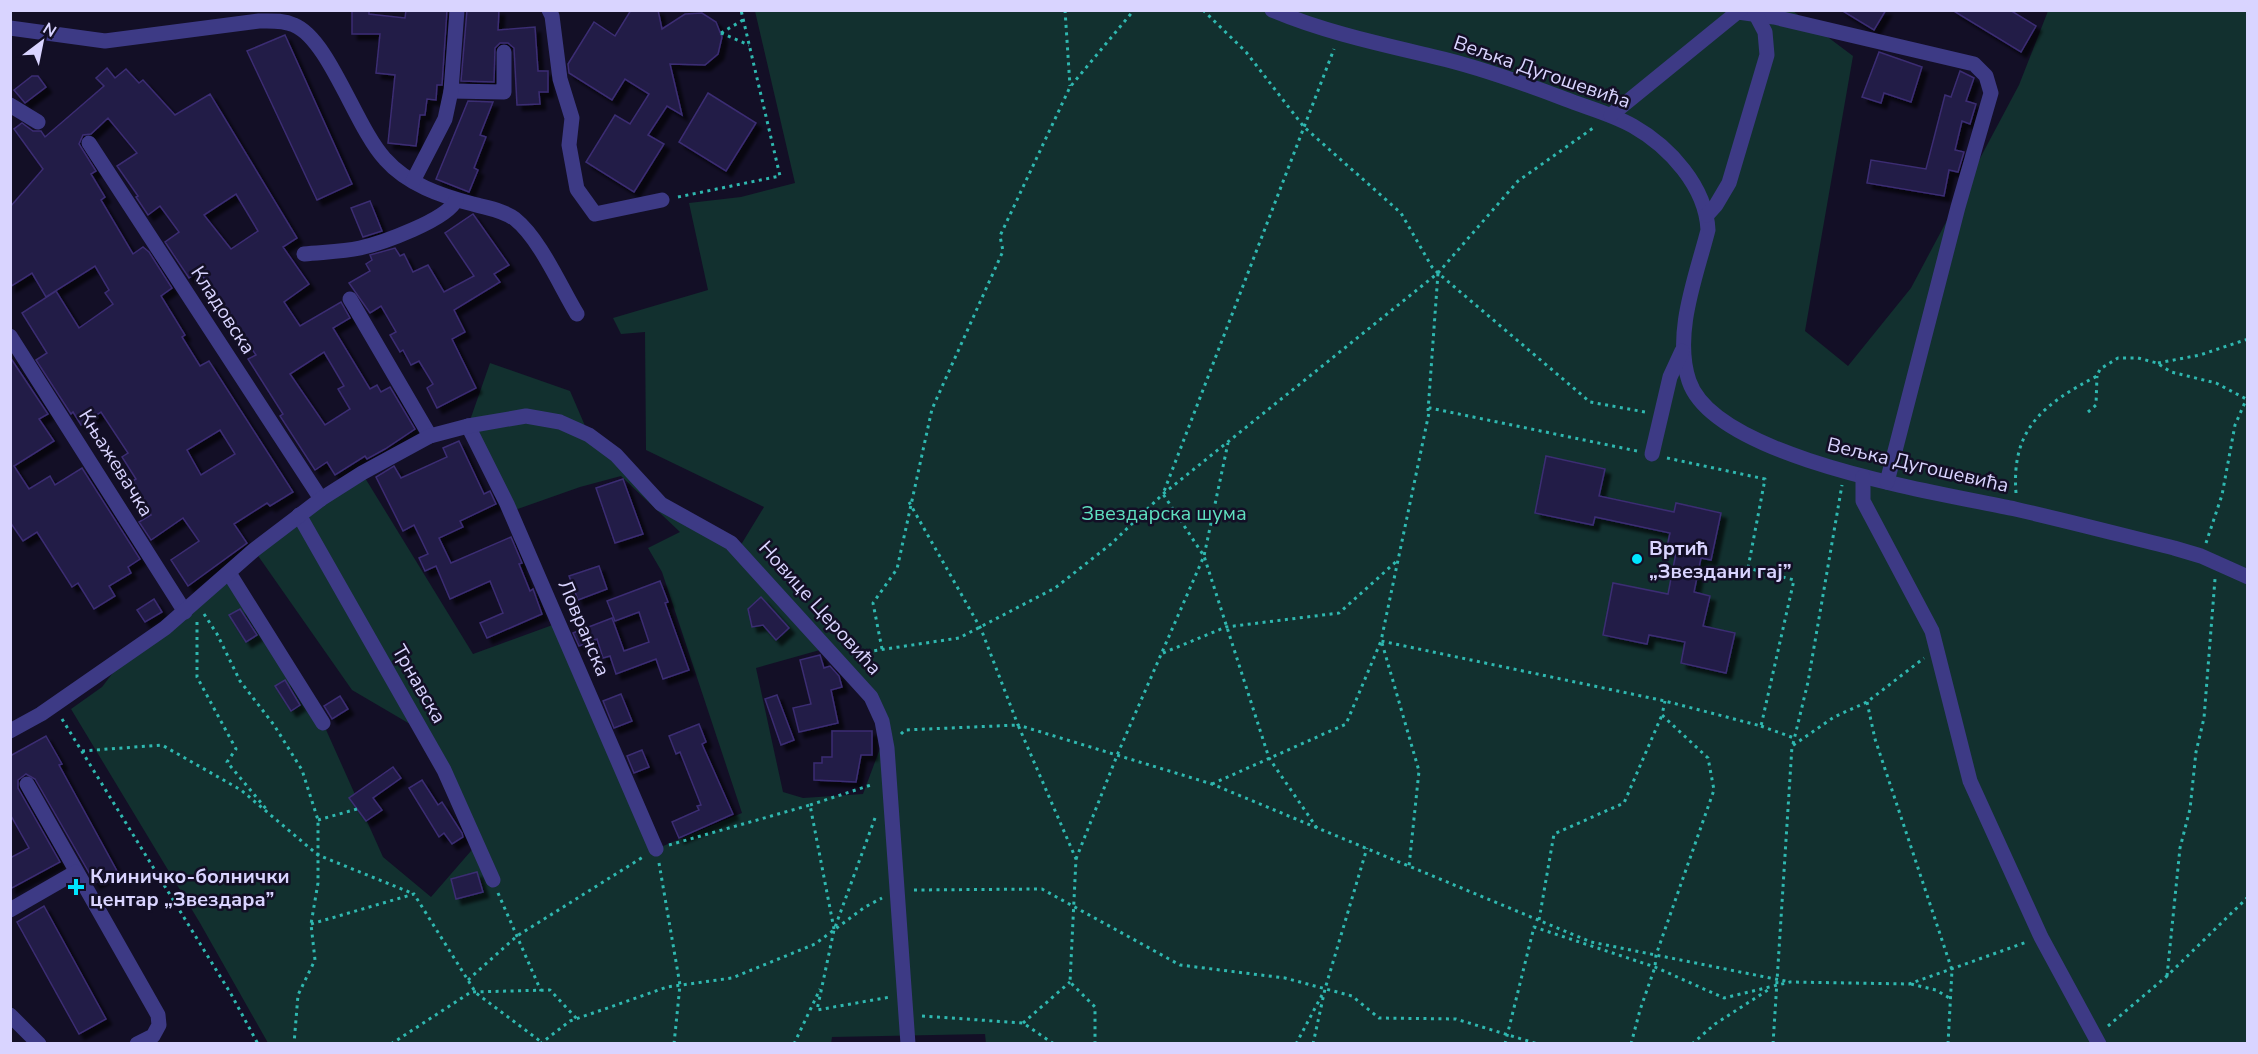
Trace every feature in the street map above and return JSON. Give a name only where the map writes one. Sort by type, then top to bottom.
[{"type":"street","points":[[413,182],[445,119],[451,90],[457,10]]},
{"type":"street","points":[[549,10],[552,16],[560,79],[572,118],[569,146],[577,189],[595,214],[662,200]]},
{"type":"street","name":"Вељка Дугошевића","points":[[1272,10],[1340,33],[1479,69],[1611,116],[1651,138],[1672,157],[1701,197],[1707,214],[1708,230],[1682,351],[1689,384],[1708,408],[1725,423],[1763,442],[1844,472],[2018,510],[2201,556],[2247,577]]},
{"type":"street","points":[[1611,116],[1741,14]]},
{"type":"street","points":[[1707,214],[1729,183],[1767,55],[1766,32],[1741,14]]},
{"type":"street","points":[[1741,14],[1974,64],[1986,76],[1991,93],[1887,482]]},
{"type":"street","points":[[10,28],[105,41],[259,21],[282,21],[297,26],[307,33],[322,52],[371,142],[386,160],[413,182],[456,200],[501,212],[515,219],[530,234],[577,314]]},
{"type":"street","points":[[451,90],[504,92],[504,52]]},
{"type":"street","points":[[10,105],[38,122]]},
{"type":"street","name":"Кладовска","points":[[89,143],[321,499]]},
{"type":"street","points":[[304,254],[362,248],[444,214],[456,200]]},
{"type":"street","points":[[350,299],[430,436]]},
{"type":"street","name":"Књажевачка","points":[[10,336],[191,608]]},
{"type":"street","points":[[1652,454],[1670,377],[1682,351]]},
{"type":"street","name":"Новице Церовића","points":[[468,426],[535,417],[560,422],[589,435],[616,455],[661,504],[710,529],[739,549],[871,697],[882,721],[888,748],[897,890],[907,994],[908,1044]]},
{"type":"street","points":[[10,731],[53,705],[191,608],[298,515],[321,499],[362,473],[430,436],[468,426]]},
{"type":"street","name":"Ловранска","points":[[468,426],[507,504],[656,849]]},
{"type":"street","points":[[1863,477],[1863,501],[1932,631],[1970,781],[2041,937],[2097,1040]]},
{"type":"street","name":"Трнавска","points":[[298,515],[444,770],[493,880]]},
{"type":"street","points":[[229,573],[323,723]]},
{"type":"street","points":[[27,784],[158,1015],[159,1025],[153,1036],[137,1044]]},
{"type":"street","points":[[10,910],[76,872]]},
{"type":"street","points":[[10,1015],[39,1044]]},
{"type":"path","points":[[662,200],[780,176],[741,10]]},
{"type":"path","points":[[1065,10],[1070,87]]},
{"type":"path","points":[[882,650],[873,603],[897,569],[932,410],[1003,251],[1000,236],[1070,87],[1134,10]]},
{"type":"path","points":[[1203,10],[1246,52],[1304,127],[1401,213],[1432,267],[1438,273],[1590,402],[1661,415]]},
{"type":"path","points":[[743,20],[721,33],[749,45]]},
{"type":"path","points":[[1163,494],[1340,33]]},
{"type":"path","points":[[836,656],[959,638],[981,629],[1055,588],[1111,544],[1163,494],[1438,273],[1518,181],[1611,116]]},
{"type":"path","points":[[1427,424],[1438,273]]},
{"type":"path","points":[[2157,363],[2200,355],[2247,339]]},
{"type":"path","points":[[2088,412],[2096,405],[2097,376],[2100,369],[2118,358],[2138,358],[2157,363],[2171,372],[2216,383],[2247,400],[2235,425],[2222,495],[2201,556]]},
{"type":"path","points":[[2018,510],[2015,473],[2023,438],[2045,407],[2097,376]]},
{"type":"path","points":[[1212,784],[1347,724],[1382,641],[1430,408],[1765,479],[1748,567],[1743,576],[1708,571]]},
{"type":"path","points":[[1023,1023],[1070,982],[1076,859],[1204,556],[1228,442]]},
{"type":"path","points":[[1773,1044],[1775,986],[1783,920],[1792,746],[1808,682],[1844,472]]},
{"type":"path","points":[[1163,494],[1204,556],[1269,758],[1317,828]]},
{"type":"path","points":[[910,503],[981,629],[1018,725],[1076,859]]},
{"type":"path","points":[[1162,654],[1226,627],[1339,613],[1398,560]]},
{"type":"path","points":[[2168,976],[2180,848],[2190,809],[2196,752],[2204,718],[2216,562]]},
{"type":"path","points":[[1748,567],[1794,580],[1761,726]]},
{"type":"path","points":[[191,608],[197,677],[236,749],[227,762],[274,818]]},
{"type":"path","points":[[191,608],[217,634],[240,681],[274,724],[302,770],[318,820],[318,883],[311,924],[315,960],[298,995],[294,1044]]},
{"type":"path","points":[[1382,641],[1665,701],[1761,726],[1794,738]]},
{"type":"path","points":[[1382,641],[1419,771],[1408,866]]},
{"type":"path","points":[[1792,746],[1834,717],[1867,702],[1937,647]]},
{"type":"path","points":[[1539,920],[1554,834],[1624,803],[1662,715],[1665,701]]},
{"type":"path","points":[[1867,702],[1875,739],[1952,970],[1948,1044]]},
{"type":"path","points":[[53,705],[231,994],[258,1044]]},
{"type":"path","points":[[1631,1044],[1655,967],[1656,956],[1713,790],[1708,759],[1662,715]]},
{"type":"path","points":[[888,748],[905,729],[1018,725],[1119,753],[1212,784],[1591,942],[1790,982],[1909,984],[1936,990],[1951,999]]},
{"type":"path","points":[[82,751],[162,745],[241,790],[318,855],[414,894],[476,993],[542,1043],[577,1019],[680,985],[732,978],[815,944],[865,908],[897,890],[1042,888],[1180,965],[1285,978],[1352,996],[1379,1018],[1456,1019],[1538,1044]]},
{"type":"path","points":[[468,980],[517,936],[656,849],[889,780]]},
{"type":"path","points":[[810,805],[834,930]]},
{"type":"path","points":[[318,820],[357,809]]},
{"type":"path","points":[[877,812],[834,930],[817,1010],[907,994]]},
{"type":"path","points":[[1313,1044],[1325,989],[1367,848]]},
{"type":"path","points":[[656,849],[680,985],[674,1044]]},
{"type":"path","points":[[493,880],[541,991]]},
{"type":"path","points":[[311,924],[414,894]]},
{"type":"path","points":[[2097,1040],[2168,976],[2247,897]]},
{"type":"path","points":[[1505,1044],[1534,927],[1655,967],[1724,998],[1790,982]]},
{"type":"path","points":[[1909,984],[2041,937]]},
{"type":"path","points":[[1070,982],[1095,1007],[1095,1044]]},
{"type":"path","points":[[794,1044],[822,985]]},
{"type":"path","points":[[1692,1044],[1715,1024],[1775,986]]},
{"type":"path","points":[[1296,1044],[1325,989]]},
{"type":"path","points":[[391,1044],[471,992],[550,990],[577,1019]]},
{"type":"path","points":[[908,1015],[1023,1023],[1054,1044]]},
{"type":"green space","name":"Звездарска шума","points":[[755,11],[1793,11],[1853,56],[1805,331],[1848,366],[1911,288],[2019,85],[2048,11],[2247,11],[2247,1043],[986,1044],[985,1034],[832,1037],[831,1044],[268,1043],[200,923],[71,709],[102,687],[122,661],[229,573],[323,723],[383,857],[431,897],[477,844],[427,734],[352,690],[254,550],[362,473],[473,654],[558,623],[468,426],[490,363],[570,391],[589,435],[658,501],[739,548],[764,507],[646,450],[645,332],[621,334],[613,318],[708,290],[689,203],[741,197],[795,183]],"holes":[[[621,476],[680,532],[648,548],[662,572],[742,813],[656,849],[512,511],[580,487]],[[827,648],[882,721],[885,735],[863,794],[803,798],[783,792],[756,668]]]},
{"type":"building","points":[[352,10],[369,10],[369,14],[405,18],[406,10],[447,10],[442,85],[437,85],[436,100],[427,99],[425,115],[420,115],[416,146],[388,143],[395,75],[376,73],[380,34],[352,34]]},
{"type":"building","points":[[467,10],[499,10],[498,30],[535,27],[538,71],[548,71],[548,92],[539,92],[540,104],[517,105],[514,48],[508,43],[500,43],[495,48],[494,82],[461,81]]},
{"type":"building","points":[[631,10],[658,10],[662,29],[685,14],[702,13],[716,22],[722,37],[718,54],[705,65],[670,64],[682,115],[667,106],[648,135],[664,144],[634,192],[586,162],[615,115],[630,124],[649,94],[625,79],[612,100],[569,73],[568,64],[594,22],[615,36]]},
{"type":"building","points":[[1841,10],[1886,10],[1874,30]]},
{"type":"building","points":[[1952,10],[2010,10],[2036,26],[2021,52]]},
{"type":"building","points":[[285,35],[352,184],[317,200],[247,51]]},
{"type":"building","points":[[1879,52],[1922,67],[1911,102],[1884,93],[1881,103],[1862,97]]},
{"type":"building","points":[[107,68],[115,78],[126,69],[139,83],[143,80],[175,115],[210,94],[297,238],[283,247],[309,284],[284,302],[300,326],[341,302],[350,318],[333,328],[370,389],[377,385],[381,392],[390,387],[415,429],[385,449],[367,459],[365,456],[335,475],[327,462],[315,470],[280,416],[283,414],[248,359],[256,355],[231,318],[226,321],[212,301],[218,298],[199,271],[189,278],[165,242],[179,232],[160,206],[148,215],[117,166],[137,153],[108,118],[91,134],[83,135],[79,144],[96,171],[91,174],[105,197],[101,200],[133,254],[143,247],[149,252],[172,288],[161,296],[185,335],[182,337],[200,366],[209,361],[293,492],[270,506],[267,503],[234,524],[247,543],[188,586],[171,560],[199,541],[183,518],[151,540],[139,522],[151,515],[131,482],[136,479],[122,457],[128,453],[101,412],[81,425],[73,412],[71,414],[36,360],[47,353],[22,313],[56,291],[79,328],[113,304],[105,293],[109,290],[95,266],[46,297],[32,273],[10,287],[10,207],[43,169],[14,129],[22,123],[33,131],[41,131],[45,137],[104,86],[96,78]],"holes":[[[236,194],[258,231],[231,249],[204,215]],[[324,352],[344,386],[338,389],[350,409],[325,425],[290,374]],[[220,430],[235,454],[201,475],[187,450]]]},
{"type":"building","points":[[1960,71],[1974,78],[1966,101],[1976,104],[1970,124],[1962,121],[1955,150],[1964,152],[1958,172],[1949,170],[1944,196],[1867,183],[1871,160],[1926,169],[1945,95],[1951,97]]},
{"type":"building","points":[[32,76],[38,76],[46,87],[25,103],[14,90]]},
{"type":"building","points":[[708,93],[756,123],[726,171],[679,142]]},
{"type":"building","points":[[468,101],[493,102],[480,135],[486,137],[474,168],[478,170],[469,192],[436,179]]},
{"type":"building","points":[[370,201],[382,231],[363,237],[351,208]]},
{"type":"building","points":[[473,214],[509,265],[494,274],[500,282],[454,310],[465,332],[452,339],[476,388],[437,408],[427,388],[433,384],[419,361],[411,365],[403,350],[400,352],[390,335],[396,332],[381,306],[370,313],[349,283],[370,271],[366,264],[372,260],[370,255],[395,248],[400,256],[404,254],[413,272],[428,265],[444,292],[474,276],[445,233]]},
{"type":"building","points":[[10,357],[48,414],[39,419],[54,441],[14,466],[29,489],[50,476],[55,485],[82,468],[140,559],[128,567],[131,573],[109,586],[115,596],[94,609],[78,583],[72,587],[37,532],[23,541],[10,522]]},
{"type":"building","points":[[459,441],[484,494],[490,491],[496,504],[460,521],[463,527],[439,538],[451,563],[511,537],[522,563],[519,564],[530,591],[533,589],[542,614],[487,638],[480,623],[503,613],[490,581],[450,599],[436,566],[425,571],[419,558],[428,554],[414,525],[403,531],[376,477],[394,466],[401,478],[447,457],[443,448]]},
{"type":"building","points":[[1546,456],[1605,469],[1599,496],[1674,512],[1676,503],[1721,513],[1711,560],[1701,558],[1694,592],[1710,596],[1703,626],[1735,633],[1726,673],[1681,663],[1685,642],[1649,635],[1647,644],[1603,635],[1613,583],[1668,594],[1676,553],[1666,551],[1670,533],[1595,517],[1593,525],[1535,513]]},
{"type":"building","points":[[623,479],[643,534],[615,543],[596,488]]},
{"type":"building","points":[[599,566],[607,589],[578,600],[569,576]]},
{"type":"building","points":[[660,581],[668,602],[665,603],[689,670],[663,679],[656,659],[616,674],[610,656],[603,658],[597,639],[579,646],[573,633],[612,618],[624,651],[649,642],[639,612],[615,621],[607,601]]},
{"type":"building","points":[[761,597],[789,628],[776,640],[763,625],[752,627],[748,609]]},
{"type":"building","points":[[154,599],[162,612],[145,622],[137,610]]},
{"type":"building","points":[[240,609],[257,635],[246,642],[229,615]]},
{"type":"building","points":[[820,655],[824,668],[830,666],[839,676],[842,687],[831,690],[838,723],[799,732],[793,708],[811,704],[800,660]]},
{"type":"building","points":[[285,680],[300,705],[291,711],[275,686]]},
{"type":"building","points":[[621,694],[632,721],[614,728],[603,701]]},
{"type":"building","points":[[777,695],[794,740],[781,745],[765,699]]},
{"type":"building","points":[[340,696],[348,709],[332,719],[324,706]]},
{"type":"building","points":[[699,724],[706,742],[702,744],[733,814],[679,838],[672,822],[699,810],[697,806],[701,805],[680,752],[676,754],[669,736]]},
{"type":"building","points":[[832,731],[872,731],[872,755],[861,755],[856,782],[814,780],[814,763],[822,763],[822,757],[832,757]]},
{"type":"building","points":[[46,736],[62,764],[59,765],[117,871],[95,883],[35,779],[26,774],[18,780],[18,788],[60,862],[10,889],[10,858],[29,848],[10,814],[10,756]]},
{"type":"building","points":[[642,750],[649,767],[634,773],[627,756]]},
{"type":"building","points":[[393,767],[401,778],[373,798],[382,810],[366,821],[349,798]]},
{"type":"building","points":[[422,780],[438,805],[442,802],[462,833],[463,837],[452,844],[444,833],[439,837],[409,788]]},
{"type":"building","points":[[477,872],[483,892],[456,899],[451,879]]},
{"type":"building","points":[[44,906],[106,1019],[79,1034],[17,922]]},
{"type":"place","name":"Вртић „Звездани гај”","points":[[1637,559]]},
{"type":"place","name":"Клиничко-болнички центар „Звездара”","points":[[76,887]]}]
